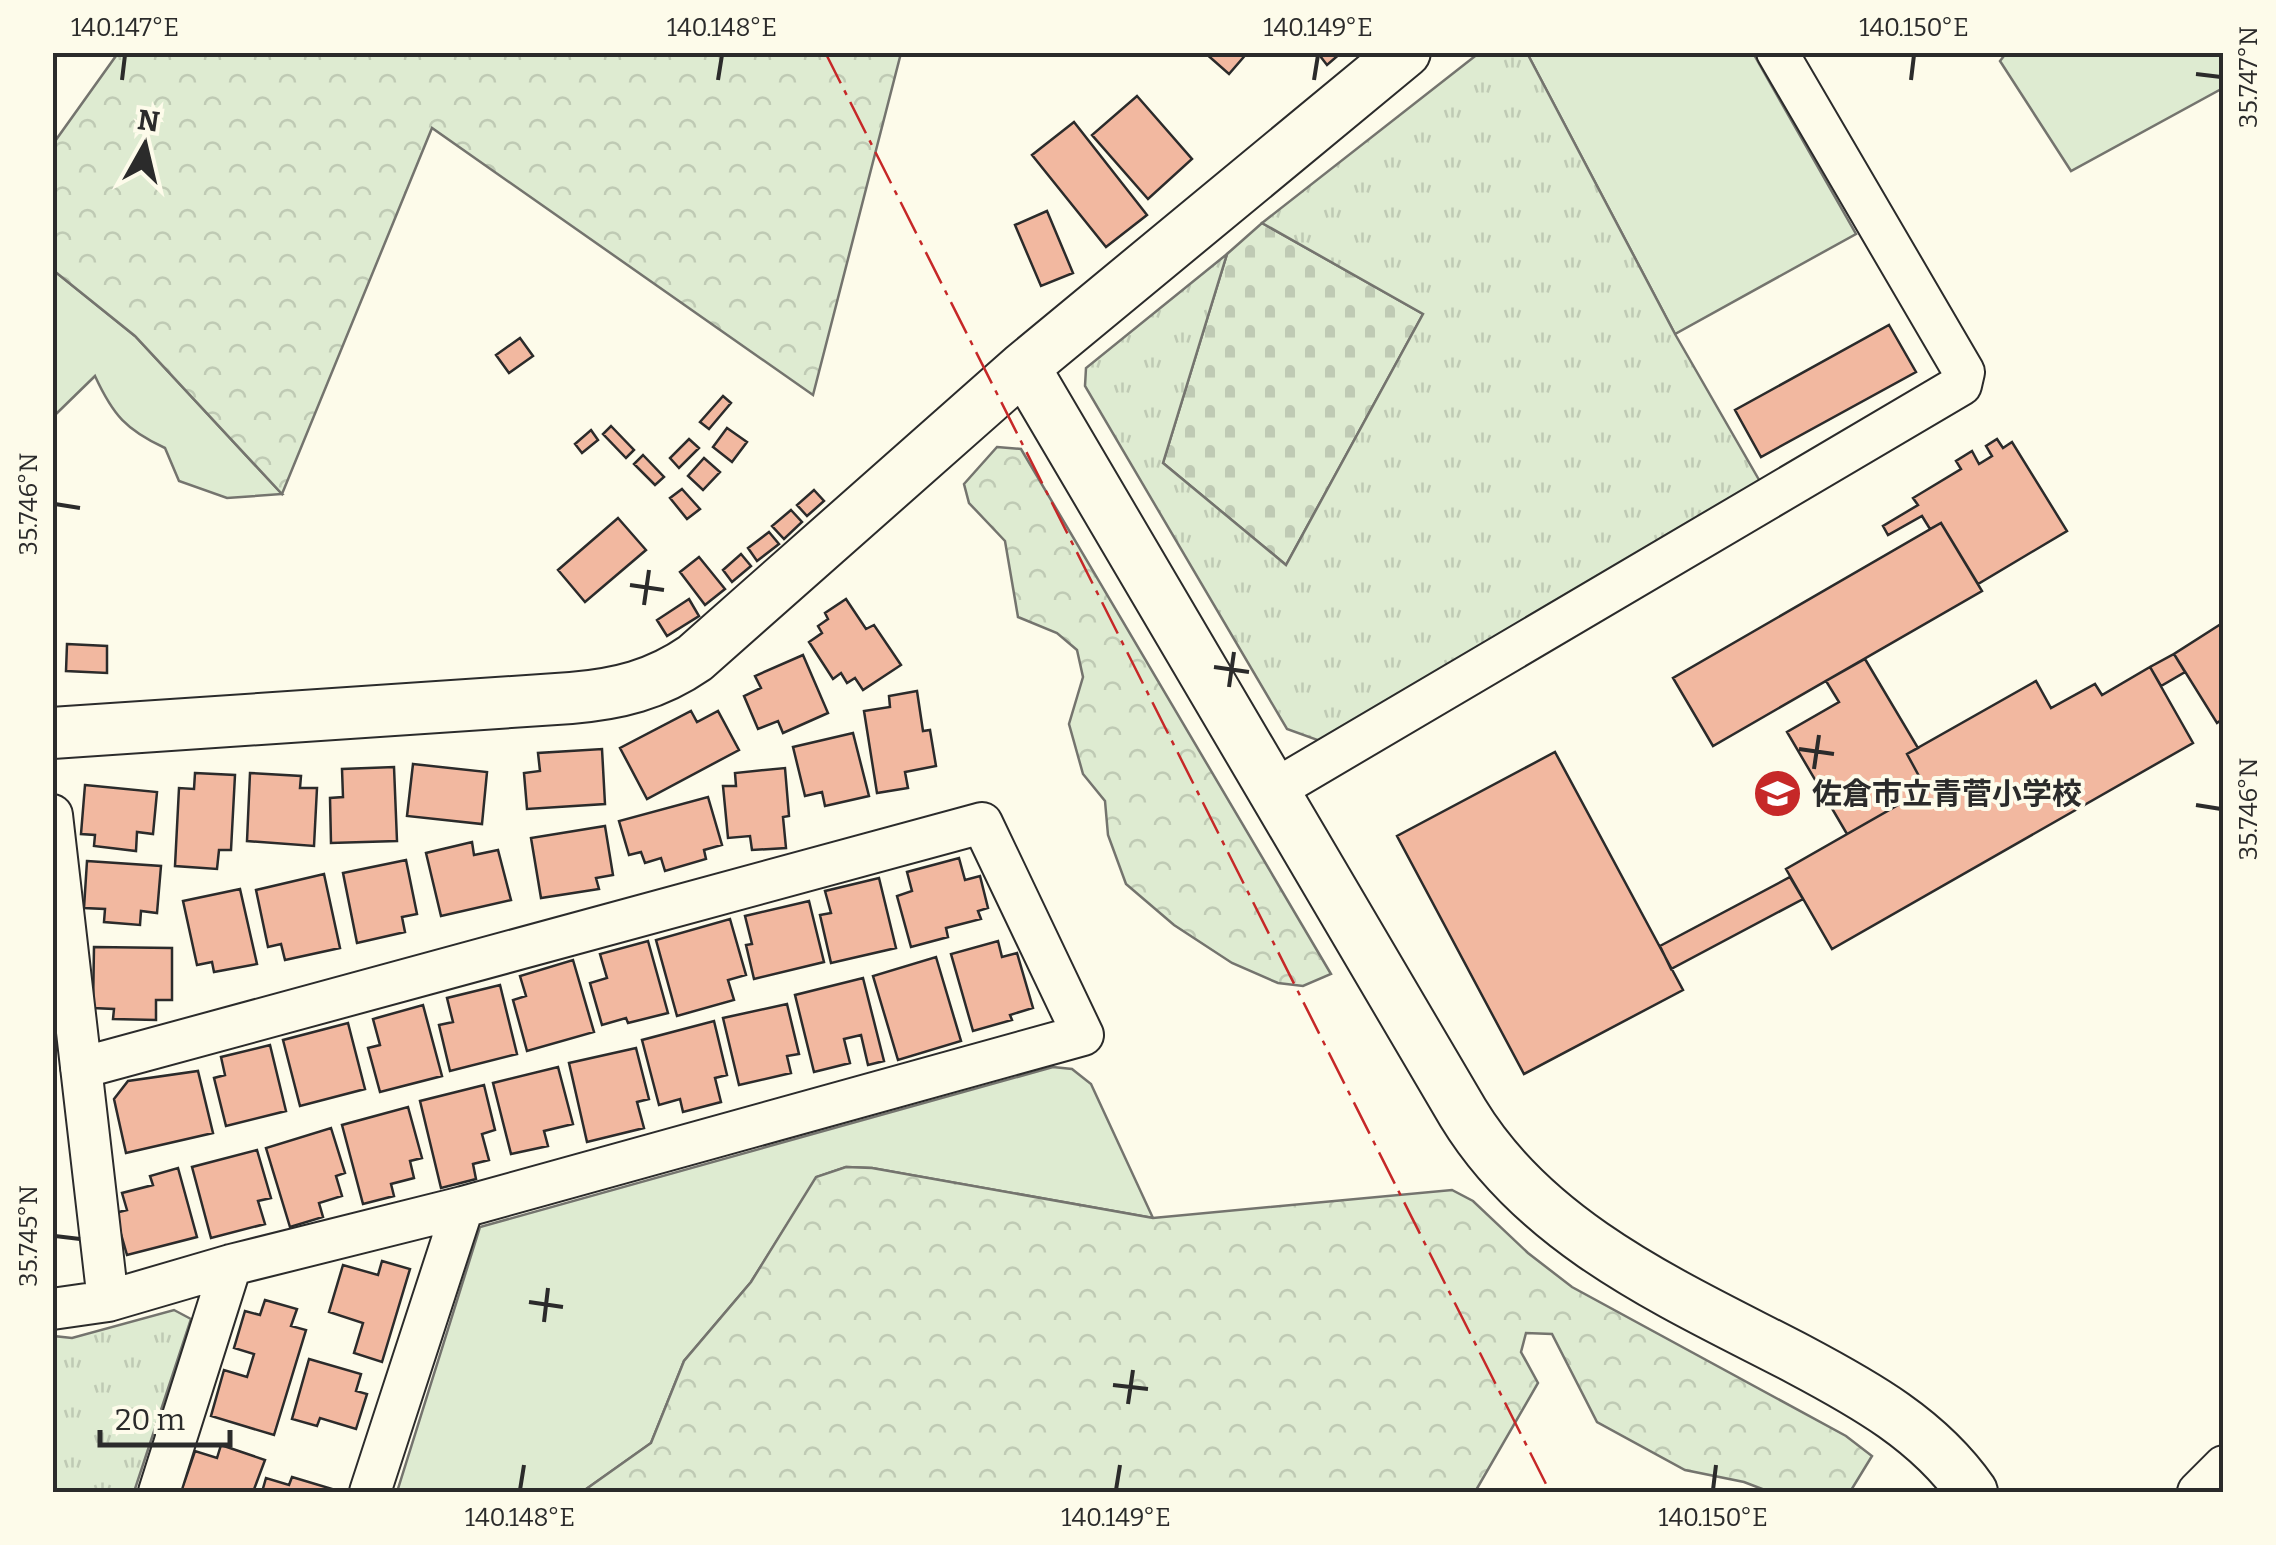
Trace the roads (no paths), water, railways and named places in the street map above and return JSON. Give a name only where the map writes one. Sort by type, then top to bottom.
[{"type":"street","points":[[52,733],[608,695],[669,676],[695,658],[1024,367],[1405,52]]},
{"type":"street","points":[[1274,790],[1962,385],[1964,372],[1777,52]]},
{"type":"street","points":[[1024,367],[1470,1124],[1519,1183],[1592,1246],[1634,1272],[1859,1392],[1902,1420],[1958,1485]]},
{"type":"street","points":[[52,814],[108,1301]]},
{"type":"street","points":[[52,1309],[108,1301],[232,1265],[463,1207],[1083,1035],[982,822],[82,1068]]},
{"type":"street","points":[[370,1492],[463,1207]]},
{"type":"street","points":[[159,1492],[232,1265]]},
{"type":"street","points":[[2198,1492],[2224,1466]]},
{"type":"place","name":"佐倉市立青菅小学校","points":[[1777,794]]}]
